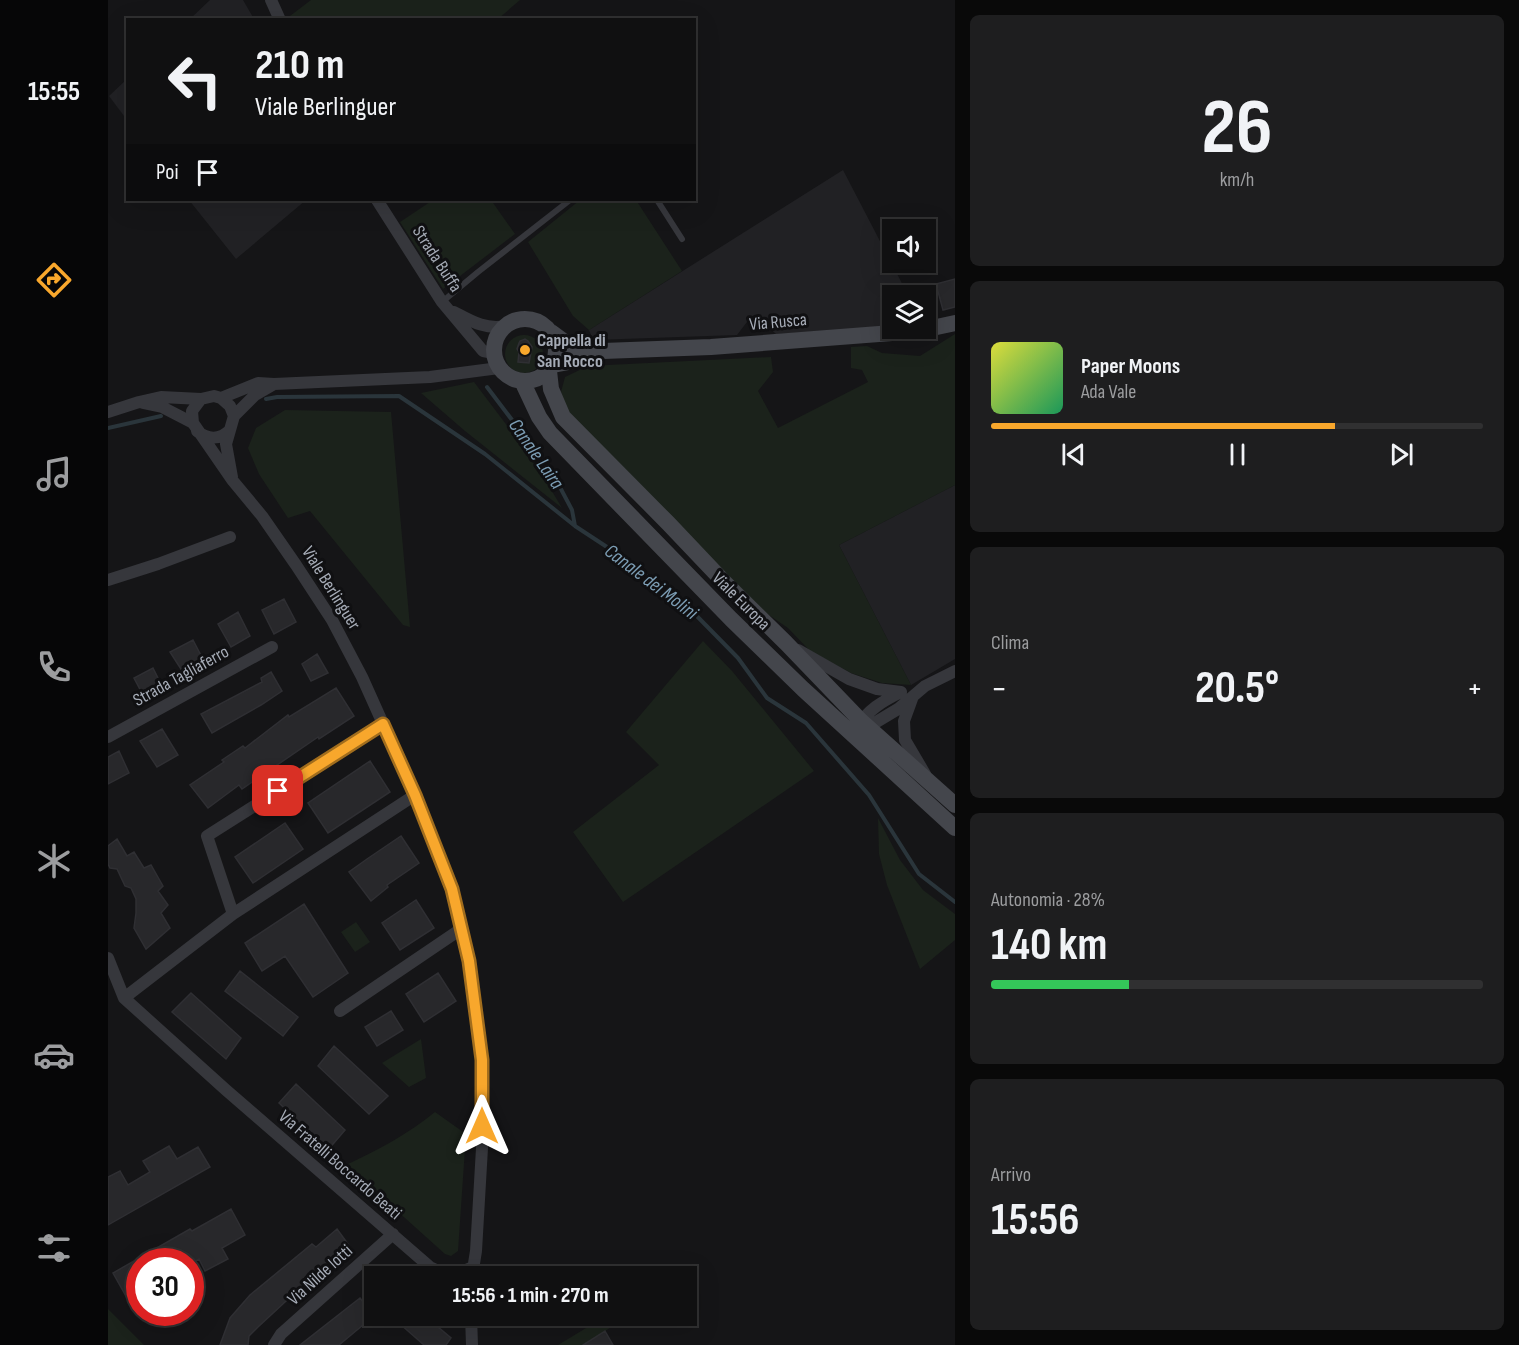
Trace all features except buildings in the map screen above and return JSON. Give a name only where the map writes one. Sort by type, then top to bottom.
[{"type":"street","points":[[271,0],[279,18]]},
{"type":"street","name":"Strada Buffa","points":[[377,201],[445,305],[483,351],[497,360]]},
{"type":"street","name":"Strada Buffa","points":[[445,305],[472,322],[494,328],[506,326]]},
{"type":"street","points":[[524,319],[543,325],[550,332],[556,348],[556,357],[551,368],[532,381],[513,379],[505,374],[497,360],[495,343],[499,333],[506,326],[524,319]]},
{"type":"street","name":"Via Rusca","points":[[550,332],[570,346],[603,351],[711,347],[907,332],[955,323]]},
{"type":"street","name":"Via Rusca","points":[[551,368],[603,351]]},
{"type":"street","points":[[221,398],[258,383],[430,377],[497,360]]},
{"type":"street","name":"Viale Europa","points":[[551,368],[551,389],[563,417],[786,643],[861,728],[955,828]]},
{"type":"street","name":"Viale Europa","points":[[522,381],[539,417],[550,433],[731,619],[803,689],[861,728],[955,805]]},
{"type":"street","points":[[233,481],[226,444],[234,416],[255,395],[274,384]]},
{"type":"street","points":[[108,412],[161,397],[201,399],[214,396],[221,398],[230,406],[234,416]]},
{"type":"street","points":[[195,427],[192,411],[201,399]]},
{"type":"street","points":[[139,402],[162,407],[195,427],[202,435],[215,438],[230,429]]},
{"type":"street","name":"Viale Berlinguer","points":[[195,427],[233,481],[269,525],[332,620],[362,678],[415,795],[452,889],[469,961],[482,1060],[482,1148],[474,1266]]},
{"type":"street","points":[[108,580],[230,537]]},
{"type":"street","points":[[786,643],[849,679],[877,688],[901,692]]},
{"type":"street","name":"Strada Tagliaferro","points":[[108,736],[272,647]]},
{"type":"street","points":[[861,728],[871,710],[882,702],[901,692],[925,686],[955,670]]},
{"type":"street","points":[[861,728],[898,710],[925,686]]},
{"type":"street","points":[[913,697],[904,721],[905,740],[930,783]]},
{"type":"street","points":[[233,914],[207,836],[383,724]]},
{"type":"street","points":[[108,958],[124,998],[233,914],[415,795]]},
{"type":"street","points":[[340,1011],[461,928]]},
{"type":"street","name":"Via Fratelli Boccardo Beati","points":[[124,998],[427,1266]]},
{"type":"street","name":"Via Nilde Iotti","points":[[274,1345],[281,1334],[393,1234]]},
{"type":"street","points":[[465,1326],[472,1344]]},
{"type":"street","points":[[471,1326],[472,1344]]},
{"type":"lane","points":[[445,305],[478,272],[569,201]]},
{"type":"lane","points":[[658,201],[682,239]]},
{"type":"shaded area","points":[[210,0],[243,0],[253,18],[191,18]]},
{"type":"shaded area","points":[[311,0],[520,0],[499,18],[291,18],[290,16]]},
{"type":"shaded area","points":[[126,80],[126,119],[109,96]]},
{"type":"shaded area","points":[[843,170],[882,245],[882,273],[897,273],[903,285],[882,285],[882,328],[776,334],[763,322],[750,318],[737,335],[593,340],[589,330]]},
{"type":"shaded area","points":[[190,201],[305,201],[236,259]]},
{"type":"shaded area","points":[[432,201],[492,201],[515,234],[443,289],[400,222]]},
{"type":"shaded area","points":[[579,201],[637,201],[682,271],[589,330],[573,316],[528,242]]},
{"type":"shaded area","points":[[955,334],[955,485],[839,545],[911,685],[882,683],[851,673],[810,651],[788,628],[756,606],[568,414],[561,392],[565,377],[588,366],[771,357],[773,372],[758,391],[778,428],[868,382],[862,370],[851,368],[851,347],[867,346],[882,353],[920,356]]},
{"type":"shaded area","points":[[524,335],[537,341],[543,354],[537,367],[524,373],[511,367],[505,354],[511,341]]},
{"type":"shaded area","points":[[474,382],[534,461],[562,508],[421,393]]},
{"type":"shaded area","points":[[285,410],[391,412],[410,627],[403,625],[310,511],[288,518],[259,474],[248,448],[256,428]]},
{"type":"shaded area","points":[[955,485],[955,659],[911,685],[839,545]]},
{"type":"shaded area","points":[[703,641],[732,671],[814,771],[623,902],[573,832],[659,765],[626,732]]},
{"type":"shaded area","points":[[878,818],[900,860],[923,890],[955,914],[955,940],[920,969],[887,885],[879,854]]},
{"type":"shaded area","points":[[356,922],[370,942],[355,952],[341,932]]},
{"type":"shaded area","points":[[421,1039],[426,1078],[409,1087],[382,1063]]},
{"type":"shaded area","points":[[435,1112],[466,1134],[458,1251],[451,1256],[445,1254],[346,1165],[392,1141]]},
{"type":"shaded area","points":[[108,1309],[144,1345],[108,1345]]},
{"type":"shaded area","points":[[589,1326],[613,1326],[583,1345],[558,1345]]},
{"type":"waterway","name":"Canale Laira","points":[[487,387],[553,474],[572,510],[575,526]]},
{"type":"waterway","name":"Canale dei Molini","points":[[266,399],[399,396],[485,454],[575,526],[687,606],[738,658],[767,698],[806,723],[869,795],[919,874],[955,902]]},
{"type":"waterway","name":"Canale dei Molini","points":[[108,428],[161,416]]},
{"type":"place","name":"Cappella di San Rocco","points":[[525,350]]},
{"type":"route","points":[[278,791],[383,724],[415,795],[452,889],[469,961],[482,1060],[482,1126]]}]
